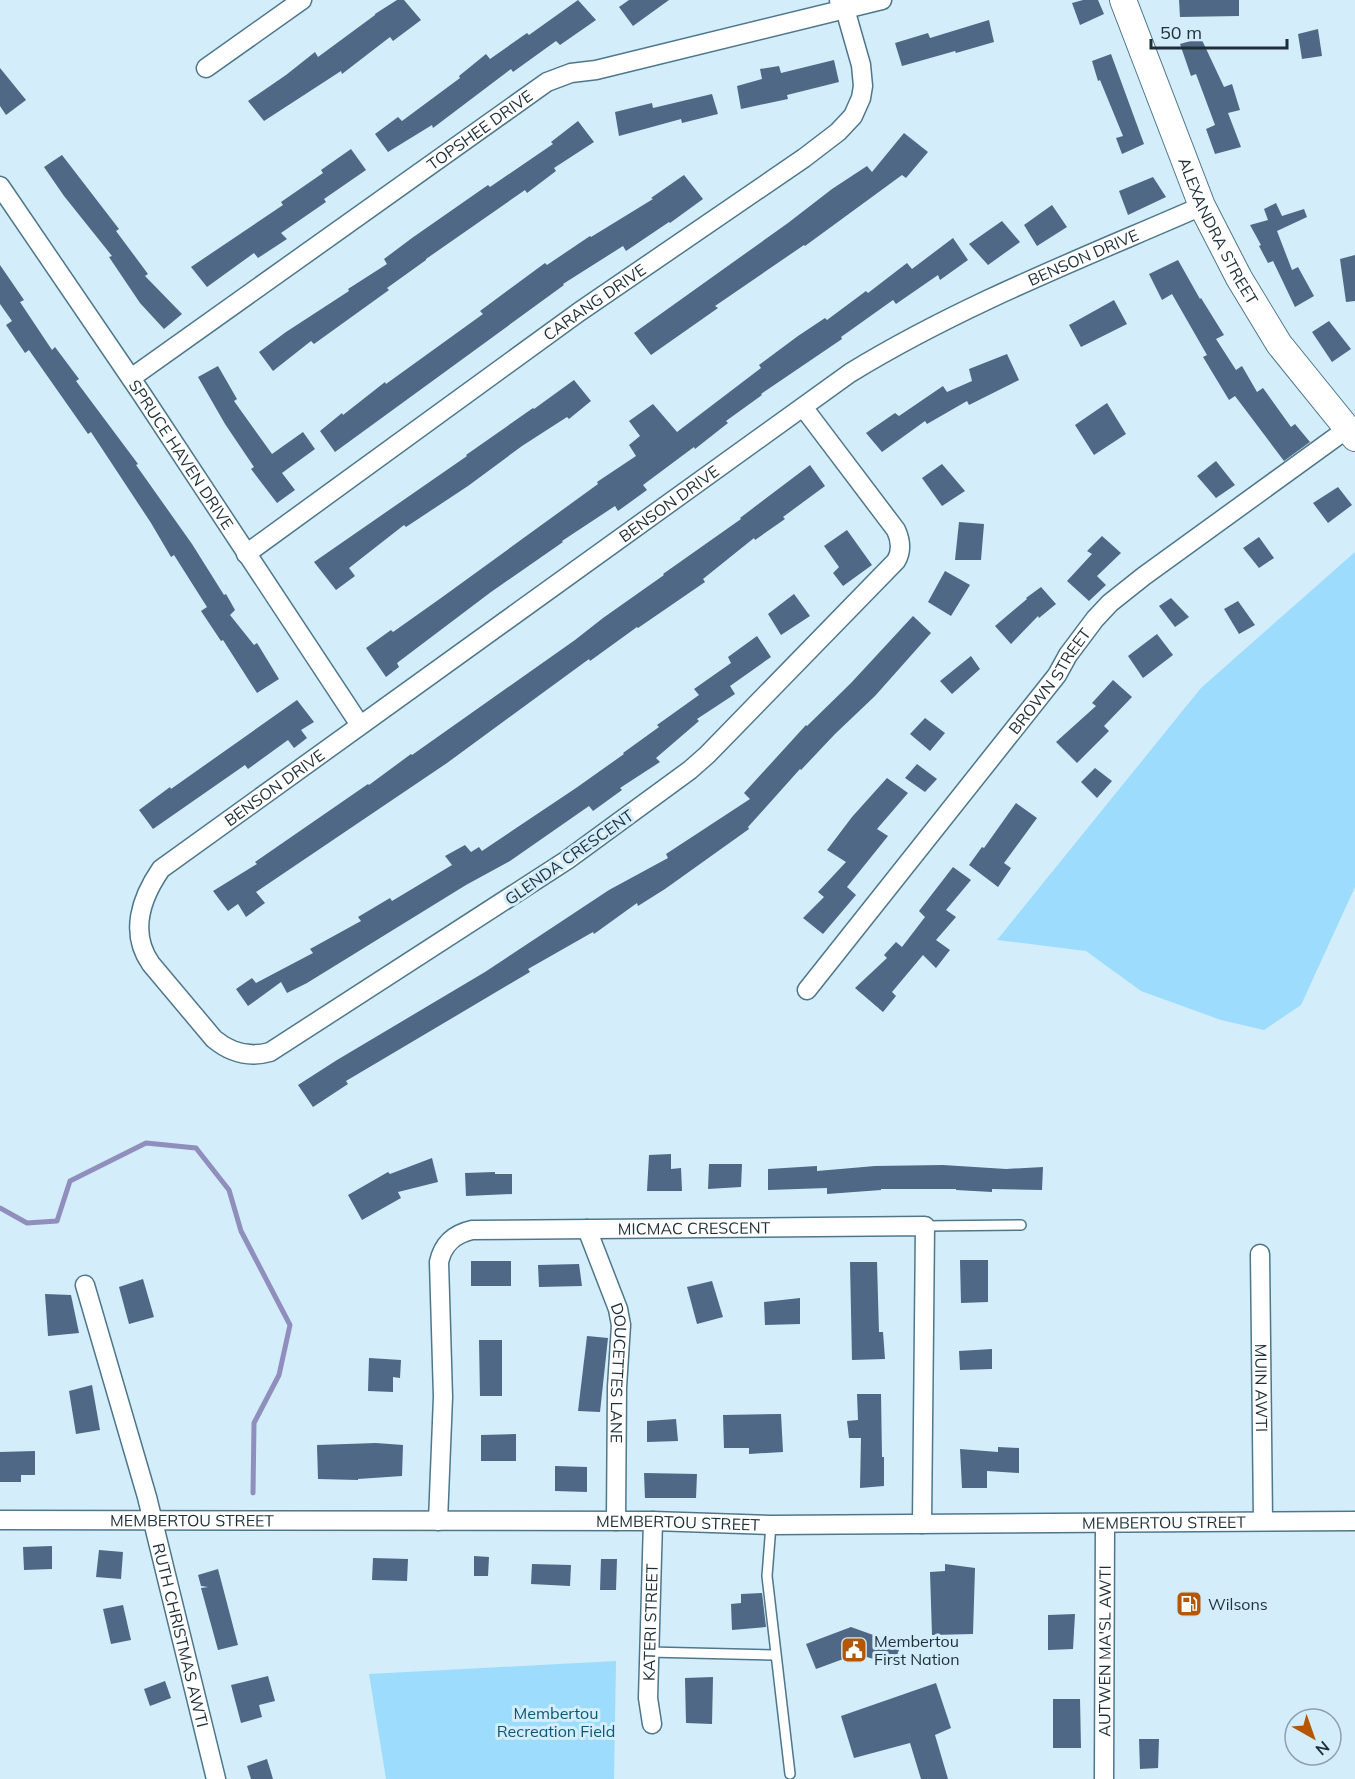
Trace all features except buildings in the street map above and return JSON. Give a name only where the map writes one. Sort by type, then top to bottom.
[{"type":"main road","name":"ALEXANDRA STREET","points":[[1123,0],[1202,206],[1239,278],[1279,344],[1351,433]]},
{"type":"street","points":[[206,68],[302,0]]},
{"type":"street","name":"TOPSHEE DRIVE","points":[[131,378],[547,82],[571,73],[597,70],[842,4],[882,0]]},
{"type":"street","name":"CARANG DRIVE","points":[[246,554],[579,312],[804,158],[838,132],[853,116],[861,98],[863,86],[861,65],[842,4]]},
{"type":"street","name":"SPRUCE HAVEN DRIVE","points":[[0,186],[131,378],[360,725]]},
{"type":"street","name":"BENSON DRIVE","points":[[170,862],[850,373],[899,343],[948,318],[1202,206]]},
{"type":"street","name":"GLENDA CRESCENT","points":[[170,862],[154,879],[144,900],[139,926],[142,950],[151,964],[214,1039],[234,1051],[256,1055],[270,1052],[582,850],[707,755],[899,556],[901,546],[896,530],[803,407]]},
{"type":"street","name":"BROWN STREET","points":[[807,990],[1057,675],[1068,655],[1110,603],[1144,576],[1351,433]]},
{"type":"street","points":[[922,1524],[925,1226]]},
{"type":"street","name":"MICMAC CRESCENT","points":[[438,1521],[443,1397],[439,1262],[444,1247],[456,1235],[472,1230],[925,1226]]},
{"type":"street","name":"DOUCETTES LANE","points":[[587,1229],[618,1309],[621,1325],[617,1387],[616,1521]]},
{"type":"street","name":"MUIN AWTI","points":[[1260,1254],[1263,1521]]},
{"type":"street","name":"RUTH CHRISTMAS AWTI","points":[[85,1285],[152,1519],[216,1779]]},
{"type":"street","name":"MEMBERTOU STREET","points":[[0,1520],[653,1521],[771,1525],[1355,1521]]},
{"type":"street","name":"KATERI STREET","points":[[652,1724],[648,1698],[653,1521]]},
{"type":"street","name":"AUTWEN MA'SL AWTI","points":[[1104,1779],[1106,1523]]},
{"type":"lane","points":[[925,1226],[1021,1225]]},
{"type":"lane","points":[[771,1525],[767,1576],[790,1774]]},
{"type":"lane","points":[[649,1652],[775,1655]]},
{"type":"green space","points":[[1355,552],[1355,887],[1301,1005],[1264,1030],[1221,1020],[1141,991],[1086,951],[997,940],[1201,688]]},
{"type":"green space","name":"Membertou Recreation Field","points":[[616,1661],[614,1779],[386,1779],[369,1674]]},
{"type":"waterway","points":[[0,1208],[27,1223],[57,1221],[70,1181],[146,1143],[196,1148],[229,1190],[241,1231],[290,1325],[279,1375],[254,1423],[253,1493]]},
{"type":"place","name":"Wilsons","points":[[1189,1604]]},
{"type":"place","name":"Membertou First Nation","points":[[854,1650]]}]
